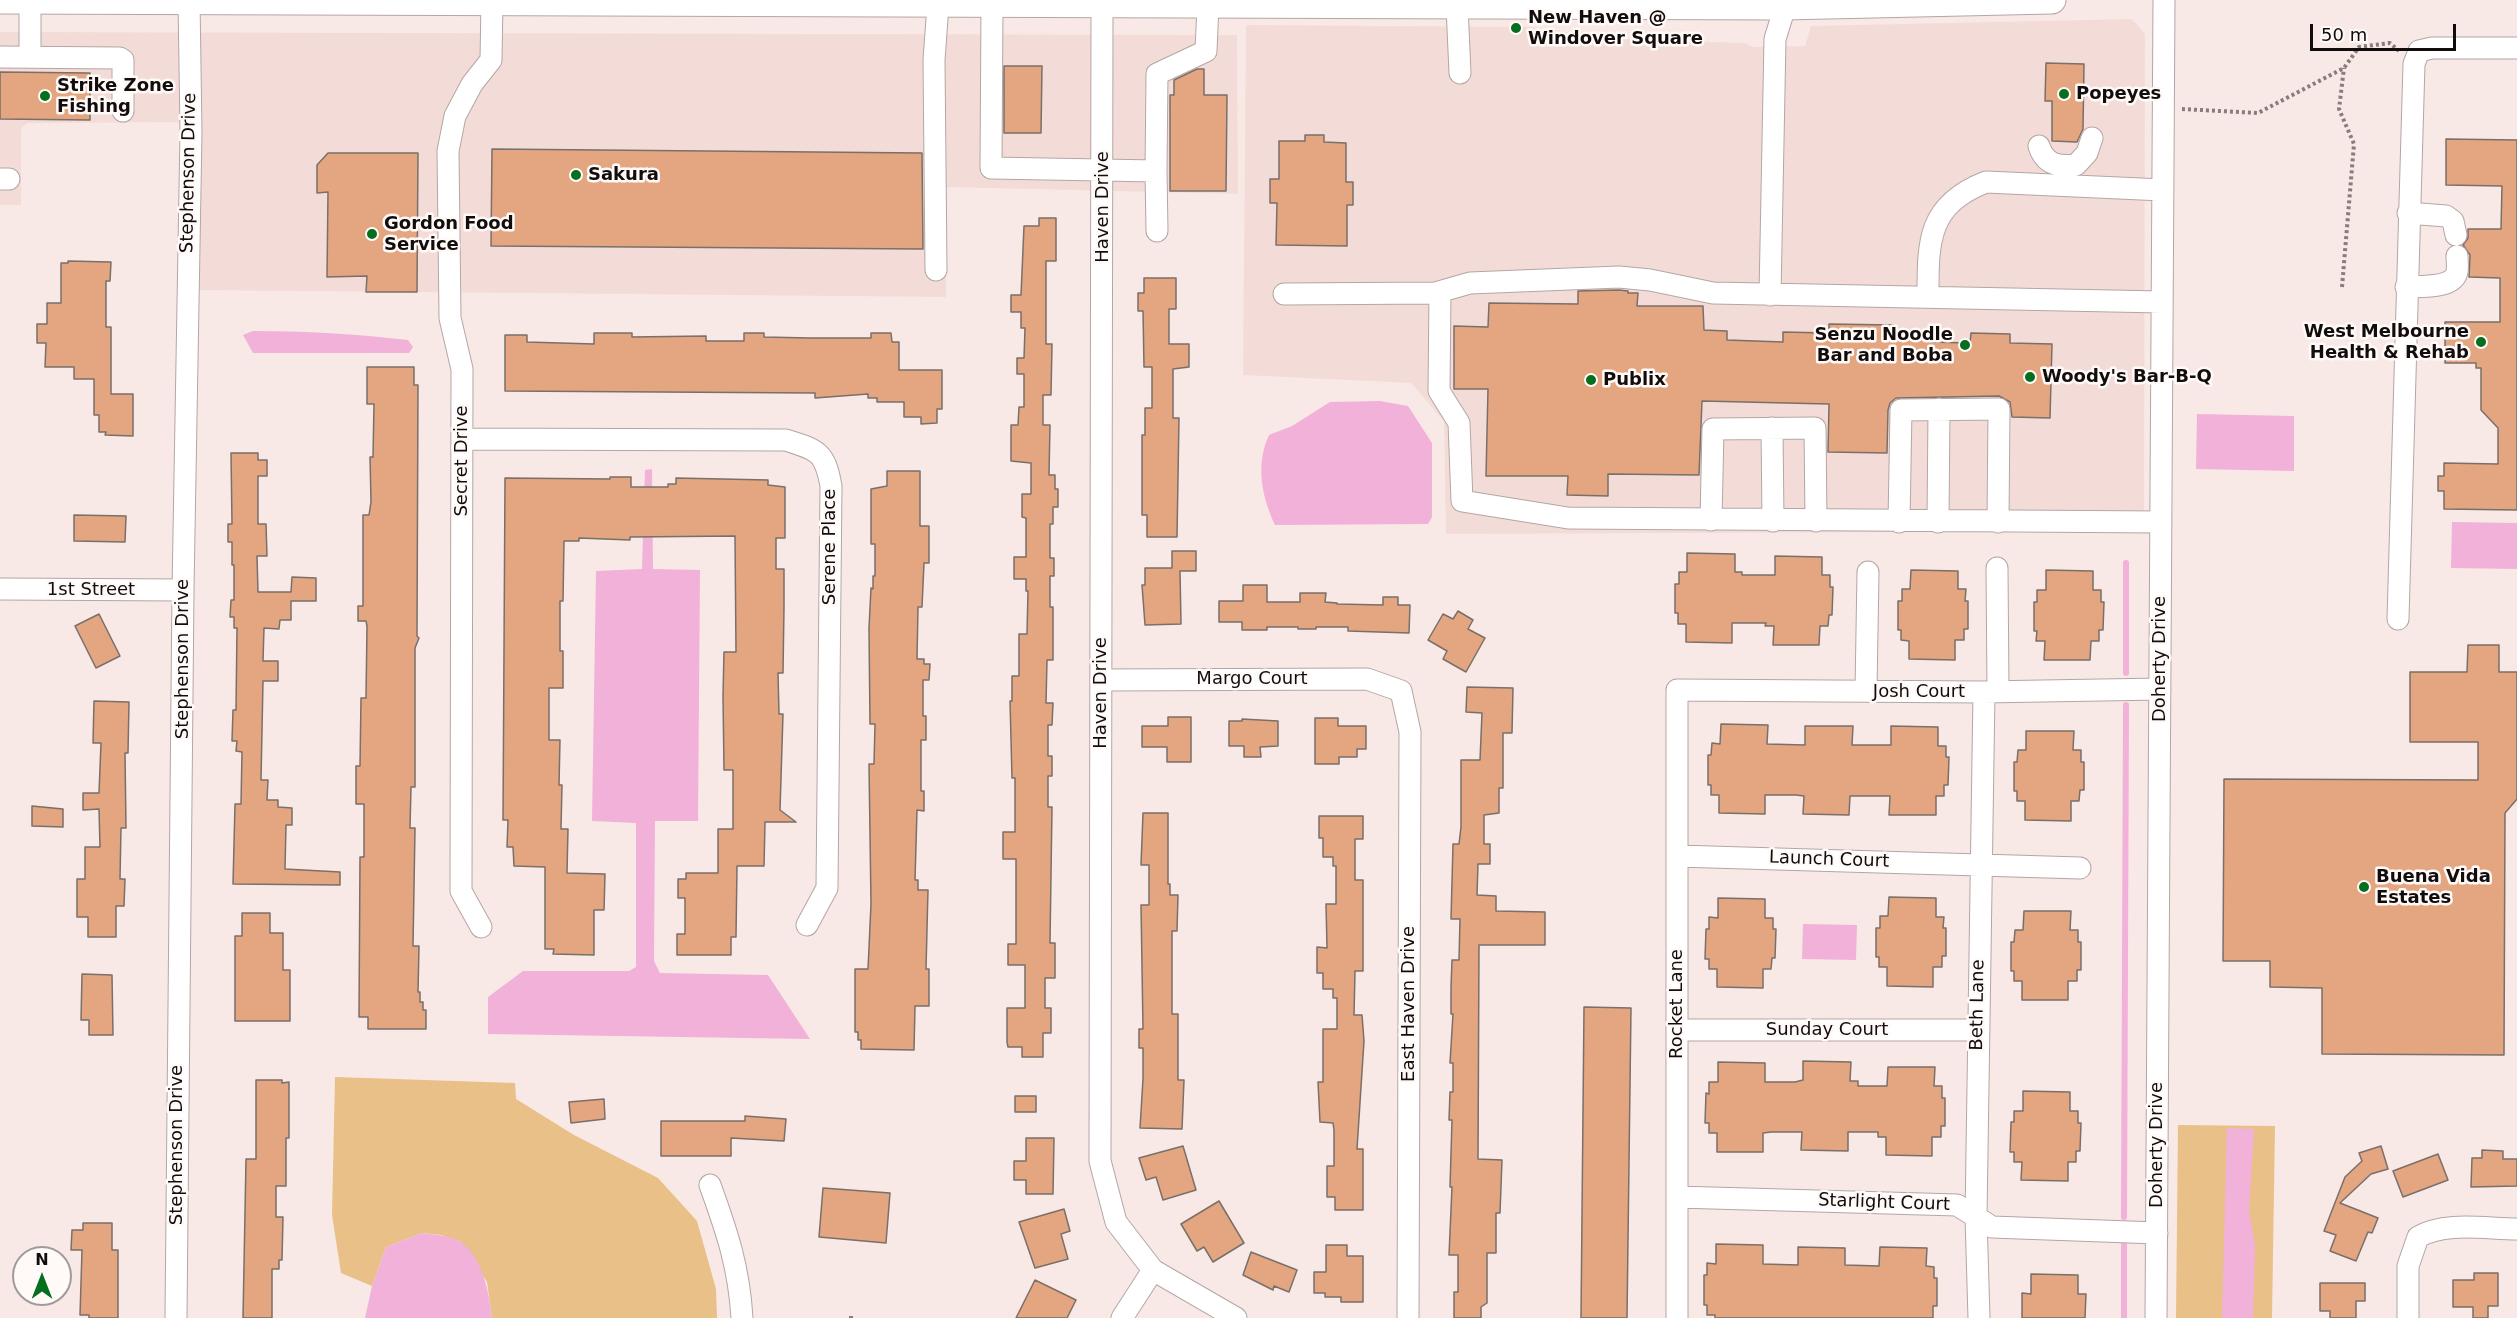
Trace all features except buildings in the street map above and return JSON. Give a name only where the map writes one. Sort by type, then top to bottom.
[{"type":"main road","points":[[0,0],[1457,6],[2052,0]]},
{"type":"street","points":[[30,0],[30,57]]},
{"type":"street","name":"Stephenson Drive","points":[[176,1318],[183,590],[191,132],[189,0]]},
{"type":"street","name":"Doherty Drive","points":[[2156,1318],[2164,0]]},
{"type":"street","name":"Secret Drive","points":[[481,927],[461,891],[462,369],[450,318],[448,151],[455,116],[472,84],[491,60],[492,1]]},
{"type":"street","points":[[1770,295],[1775,39],[1784,2]]},
{"type":"street","points":[[923,3],[934,60],[936,270]]},
{"type":"street","name":"Haven Drive","points":[[1104,3],[1100,1161],[1116,1222],[1153,1270],[1236,1318]]},
{"type":"street","points":[[992,4],[990,168],[1156,171]]},
{"type":"street","points":[[1157,231],[1157,74],[1206,51],[1208,5]]},
{"type":"street","points":[[1457,6],[1460,73]]},
{"type":"street","points":[[2398,619],[2414,64],[2419,51],[2432,48],[2517,48]]},
{"type":"street","points":[[0,57],[120,58],[123,60],[123,111]]},
{"type":"street","points":[[2039,146],[2046,160],[2055,165],[2076,165],[2088,153],[2092,138]]},
{"type":"street","points":[[1928,297],[1930,238],[1938,219],[1966,190],[1986,182],[2163,190]]},
{"type":"street","points":[[2408,213],[2446,216],[2453,221],[2456,235]]},
{"type":"street","points":[[2406,287],[2446,283],[2453,279],[2457,272],[2457,256]]},
{"type":"street","points":[[1284,294],[1440,292],[1470,283],[1619,277],[1650,280],[1713,293],[2162,302]]},
{"type":"street","points":[[1440,292],[1439,391],[1459,423],[1462,501],[1568,518],[2161,522]]},
{"type":"street","points":[[1938,522],[1939,409]]},
{"type":"street","points":[[1899,522],[1901,410],[1999,409],[1998,522]]},
{"type":"street","points":[[1712,520],[1713,429],[1815,428],[1816,521]]},
{"type":"street","points":[[1772,429],[1773,521]]},
{"type":"street","name":"Serene Place","points":[[462,440],[786,440],[811,448],[827,463],[831,486],[827,888],[807,925]]},
{"type":"street","name":"Beth Lane","points":[[1979,1318],[1976,1217],[1980,864],[1997,568]]},
{"type":"street","points":[[1866,691],[1868,572]]},
{"type":"street","name":"1st Street","points":[[0,589],[183,590]]},
{"type":"street","name":"Margo Court","points":[[1101,680],[1367,679],[1401,691]]},
{"type":"street","name":"Josh Court","points":[[1677,690],[1991,692],[2160,689]]},
{"type":"street","name":"Rocket Lane","points":[[1677,690],[1677,1318]]},
{"type":"street","name":"East Haven Drive","points":[[1401,691],[1410,732],[1408,1318]]},
{"type":"street","name":"Launch Court","points":[[1677,856],[2079,868]]},
{"type":"street","name":"Sunday Court","points":[[1677,1030],[1978,1030]]},
{"type":"street","points":[[710,1185],[731,1242],[741,1296],[742,1318]]},
{"type":"street","name":"Starlight Court","points":[[1677,1197],[1957,1205],[1992,1227],[2157,1233]]},
{"type":"street","points":[[2408,1318],[2408,1266],[2418,1237],[2430,1230],[2454,1228],[2517,1229]]},
{"type":"street","points":[[1122,1318],[1153,1270]]},
{"type":"path","points":[[2163,108],[2258,113],[2344,68],[2359,47],[2390,43],[2414,64]]},
{"type":"path","points":[[2342,287],[2354,144],[2339,108],[2344,68]]},
{"type":"shaded area","points":[[2132,19],[2145,34],[2144,531],[1446,534],[1444,421],[1411,383],[1243,375],[1246,25],[1529,27],[1620,39],[1745,43],[1753,47],[1805,46],[1811,26]]},
{"type":"shaded area","points":[[0,32],[1237,35],[1238,194],[947,187],[946,297],[197,290],[191,122],[27,123],[22,127],[21,133],[21,205],[0,205]]},
{"type":"shaded area","points":[[253,331],[311,332],[389,338],[408,340],[413,347],[409,353],[253,353],[243,335]]},
{"type":"shaded area","points":[[1380,401],[1408,406],[1432,443],[1432,517],[1428,524],[1275,525],[1264,492],[1261,469],[1269,435],[1292,426],[1330,402]]},
{"type":"shaded area","points":[[2197,414],[2294,416],[2294,471],[2196,469]]},
{"type":"shaded area","points":[[652,469],[653,569],[700,570],[698,821],[655,821],[654,961],[660,973],[768,975],[810,1039],[488,1034],[488,997],[523,971],[629,971],[636,967],[636,823],[592,821],[596,571],[642,569],[645,470]]},
{"type":"shaded area","points":[[2452,522],[2517,523],[2517,569],[2451,568]]},
{"type":"shaded area","points":[[1803,924],[1857,925],[1856,960],[1802,959]]},
{"type":"shaded area","points":[[335,1077],[515,1083],[516,1099],[574,1135],[658,1178],[697,1221],[716,1289],[717,1318],[492,1318],[487,1282],[461,1242],[441,1235],[422,1233],[386,1247],[372,1286],[341,1273],[332,1215]]},
{"type":"shaded area","points":[[2178,1125],[2275,1126],[2272,1318],[2176,1318]]},
{"type":"shaded area","points":[[2227,1128],[2254,1129],[2249,1211],[2255,1245],[2253,1318],[2222,1318]]},
{"type":"shaded area","points":[[422,1233],[450,1238],[467,1247],[479,1265],[483,1276],[492,1318],[365,1318],[372,1286],[386,1247]]},
{"type":"waterway","points":[[2126,563],[2126,673]]},
{"type":"waterway","points":[[2124,1217],[2126,705]]},
{"type":"waterway","points":[[2124,1239],[2124,1318]]},
{"type":"place","name":"New Haven @ Windover Square","points":[[1516,28]]},
{"type":"place","name":"Popeyes","points":[[2064,94]]},
{"type":"place","name":"Strike Zone Fishing","points":[[45,96]]},
{"type":"place","name":"Sakura","points":[[576,175]]},
{"type":"place","name":"Gordon Food Service","points":[[372,234]]},
{"type":"place","name":"West Melbourne Health & Rehab","points":[[2481,342]]},
{"type":"place","name":"Senzu Noodle Bar and Boba","points":[[1965,345]]},
{"type":"place","name":"Woody's Bar-B-Q","points":[[2030,377]]},
{"type":"place","name":"Publix","points":[[1591,380]]},
{"type":"place","name":"Buena Vida Estates","points":[[2364,887]]}]
